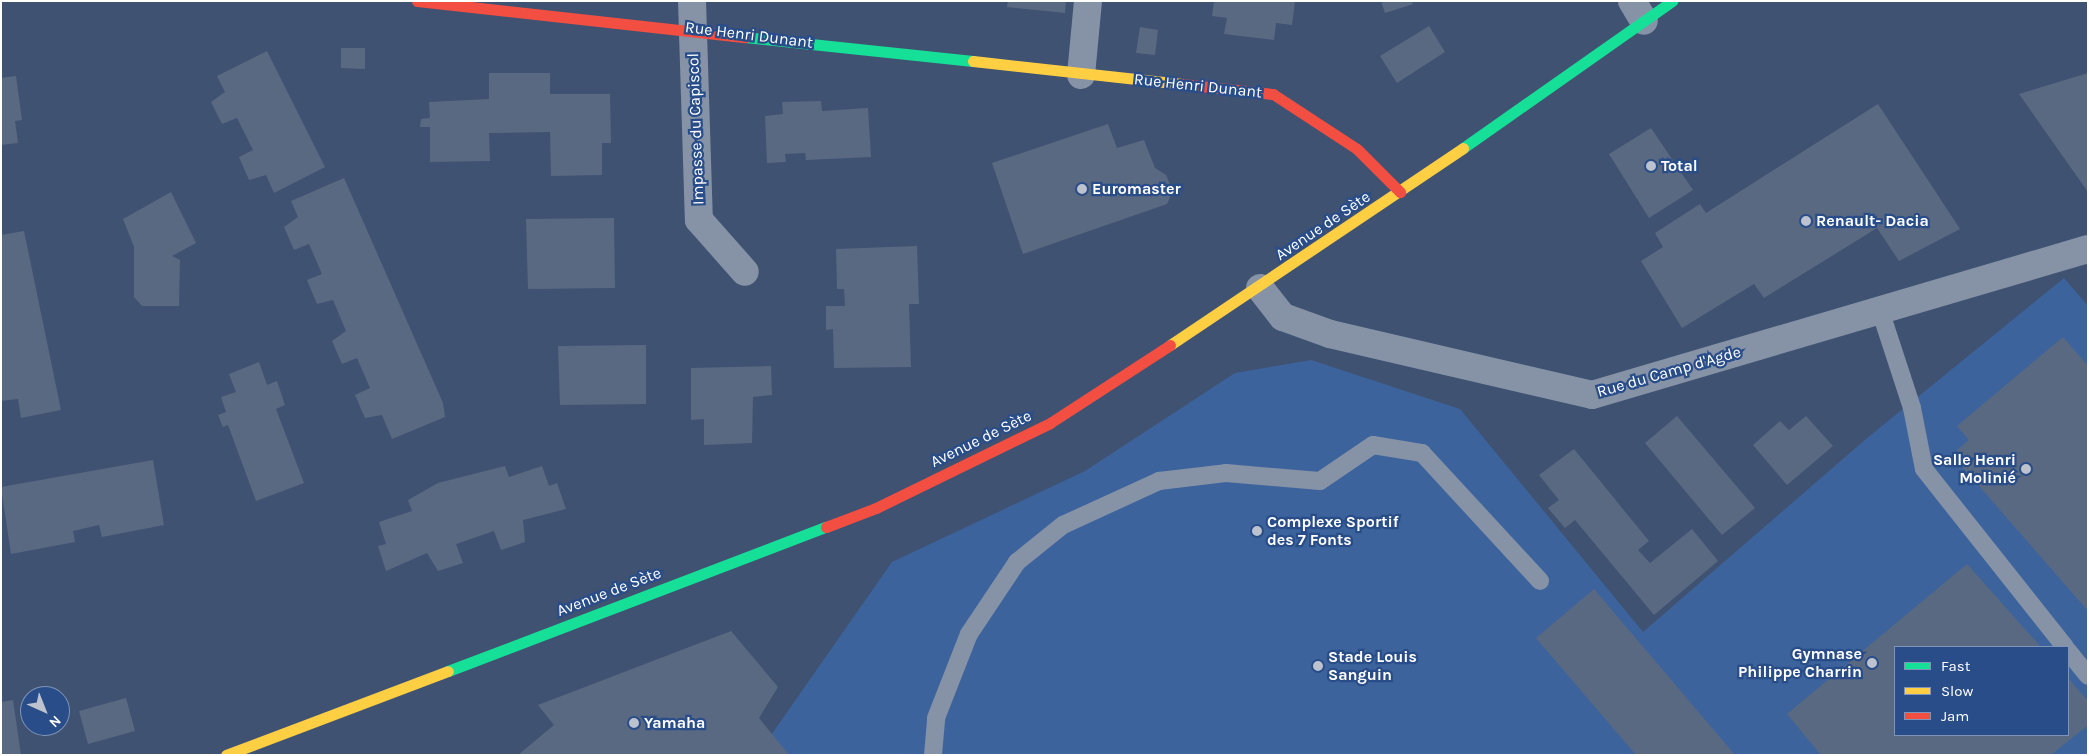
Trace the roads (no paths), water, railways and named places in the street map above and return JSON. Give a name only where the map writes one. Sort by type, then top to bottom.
[{"type":"main road","name":"Rue Henri Dunant","points":[[417,1],[693,28],[1081,75],[1273,94],[1357,149],[1400,192]]},
{"type":"main road","name":"Avenue de Sète","points":[[226,755],[876,508],[1050,423],[1260,288],[1400,192],[1638,11],[1672,1]]},
{"type":"street","name":"Impasse du Capiscol","points":[[692,1],[699,220],[745,272]]},
{"type":"street","points":[[1081,75],[1088,1]]},
{"type":"street","name":"Rue du Camp d'Agde","points":[[1260,288],[1282,317],[1330,334],[1592,395],[2088,249]]},
{"type":"lane","points":[[1880,310],[1912,408],[1924,469],[2064,646]]},
{"type":"lane","points":[[933,755],[936,718],[970,634],[1017,562],[1063,526],[1159,481],[1226,473],[1320,481],[1372,445],[1422,453],[1540,581]]},
{"type":"lane","points":[[2069,652],[2088,676]]},
{"type":"place","name":"Total","points":[[1651,166]]},
{"type":"place","name":"Euromaster","points":[[1082,189]]},
{"type":"place","name":"Renault- Dacia","points":[[1806,221]]},
{"type":"place","name":"Salle Henri Molinié","points":[[2026,469]]},
{"type":"place","name":"Complexe Sportif des 7 Fonts","points":[[1257,531]]},
{"type":"place","name":"Gymnase Philippe Charrin","points":[[1872,663]]},
{"type":"place","name":"Stade Louis Sanguin","points":[[1318,666]]},
{"type":"place","name":"Yamaha","points":[[634,723]]}]
